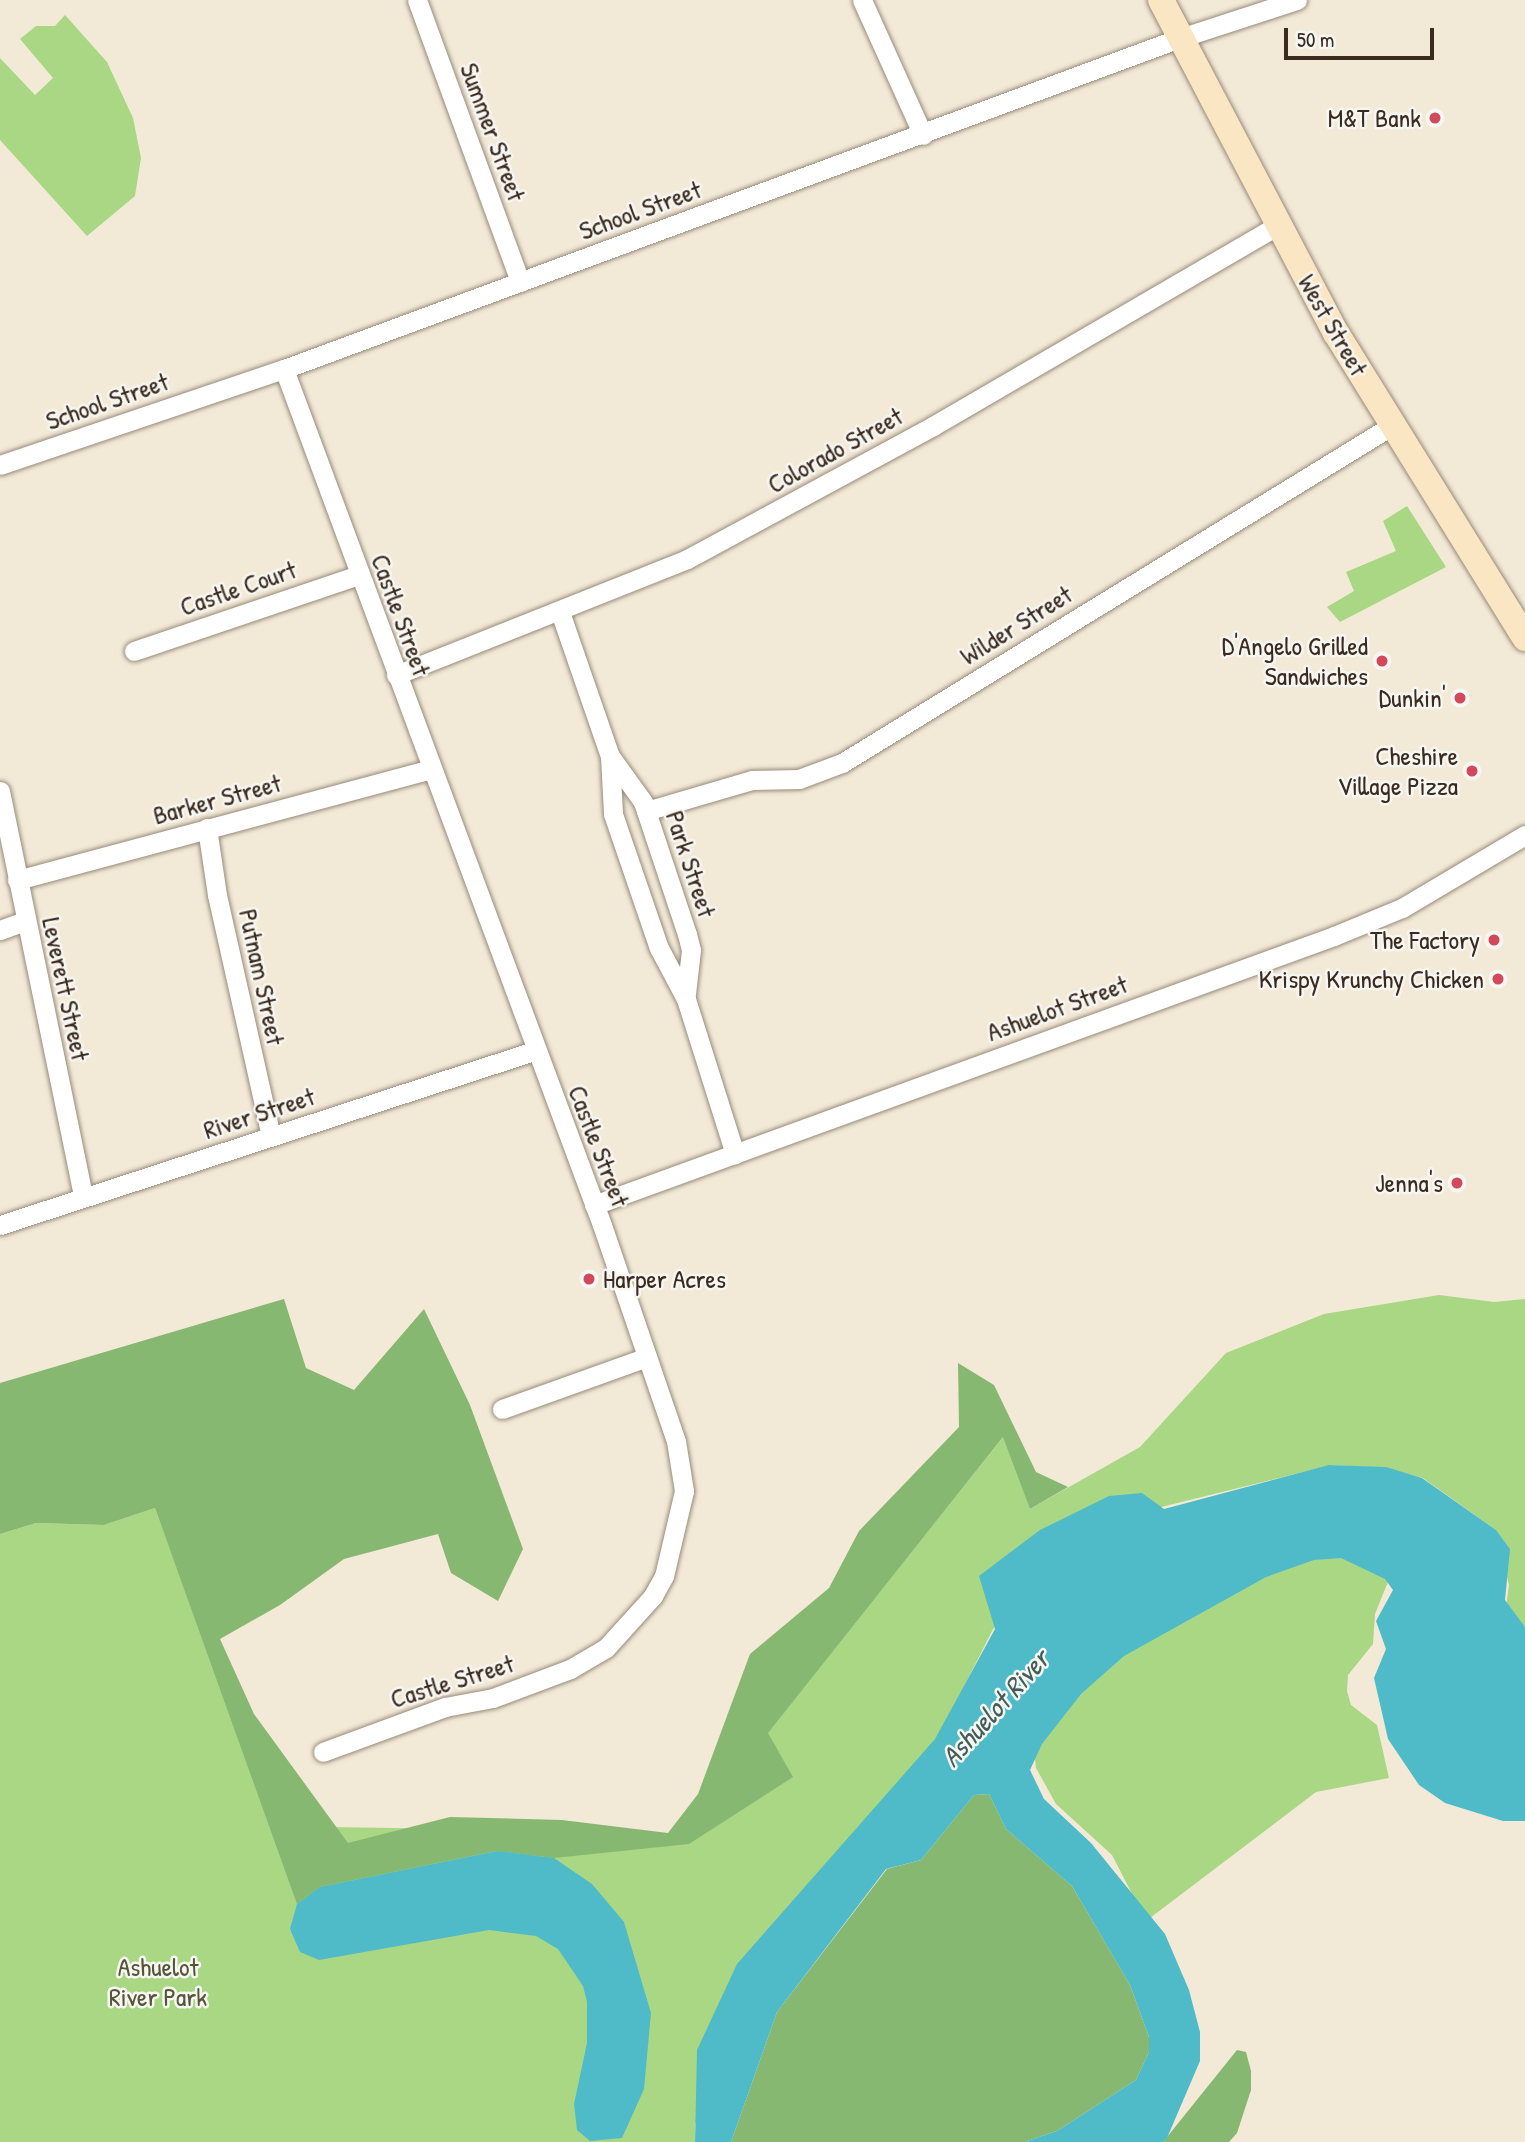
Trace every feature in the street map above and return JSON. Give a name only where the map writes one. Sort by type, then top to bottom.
[{"type":"street","name":"Summer Street","points":[[416,0],[520,282]]},
{"type":"street","points":[[862,0],[923,135]]},
{"type":"street","name":"West Street","points":[[1161,0],[1276,226],[1391,426],[1525,638]]},
{"type":"street","name":"School Street","points":[[0,465],[285,369],[1180,38],[1297,0]]},
{"type":"street","name":"Colorado Street","points":[[396,675],[560,612],[738,533],[933,426],[1276,226]]},
{"type":"street","name":"Castle Street","points":[[285,369],[358,575],[534,1051],[594,1205],[676,1441],[684,1491],[678,1528],[653,1596],[606,1648],[570,1670],[493,1698],[435,1710],[323,1752]]},
{"type":"street","name":"Wilder Street","points":[[646,811],[752,780],[799,779],[842,763],[1391,426]]},
{"type":"street","name":"Castle Court","points":[[134,651],[358,575]]},
{"type":"street","name":"Park Street","points":[[560,612],[610,757],[646,811],[691,950],[684,981],[686,999]]},
{"type":"street","name":"Park Street","points":[[610,757],[613,814],[659,948],[686,999],[735,1154]]},
{"type":"street","name":"Barker Street","points":[[18,880],[430,769]]},
{"type":"street","name":"Leverett Street","points":[[0,791],[83,1197]]},
{"type":"street","name":"Putnam Street","points":[[208,828],[218,895],[271,1136]]},
{"type":"street","name":"Ashuelot Street","points":[[594,1205],[1345,932],[1402,908],[1525,835]]},
{"type":"street","points":[[0,930],[25,921]]},
{"type":"street","name":"River Street","points":[[0,1225],[534,1051]]},
{"type":"street","points":[[502,1409],[647,1357]]},
{"type":"green space","points":[[65,15],[107,62],[133,118],[141,158],[135,196],[87,236],[0,140],[0,58],[35,95],[53,78],[20,39],[36,26],[55,26]]},
{"type":"green space","points":[[1407,506],[1446,567],[1340,622],[1327,607],[1354,591],[1346,572],[1396,551],[1383,521]]},
{"type":"green space","name":"Ashuelot River Park","points":[[1439,1295],[1494,1302],[1525,1299],[1525,1627],[1506,1607],[1509,1585],[1496,1530],[1423,1478],[1386,1468],[1332,1465],[1149,1510],[1036,1566],[992,1631],[935,1744],[695,2124],[695,2142],[0,2142],[0,1534],[36,1523],[104,1525],[155,1508],[221,1688],[328,1827],[458,1829],[689,1844],[767,1733],[1004,1436],[1030,1509],[1140,1447],[1226,1353],[1324,1314]]},
{"type":"green space","points":[[284,1299],[306,1368],[354,1390],[424,1309],[470,1405],[523,1549],[498,1601],[451,1573],[438,1534],[344,1559],[280,1605],[220,1639],[254,1714],[348,1843],[450,1817],[562,1820],[668,1833],[698,1794],[750,1654],[829,1588],[859,1531],[959,1427],[958,1363],[994,1385],[1036,1472],[1068,1487],[1030,1509],[1003,1437],[768,1733],[793,1777],[689,1844],[554,1858],[496,1851],[320,1887],[297,1904],[155,1508],[104,1525],[36,1523],[0,1534],[0,1383]]},
{"type":"green space","points":[[1325,1541],[1390,1577],[1375,1614],[1373,1644],[1348,1675],[1347,1691],[1351,1705],[1377,1725],[1389,1778],[1316,1792],[1146,1921],[1112,1855],[1056,1804],[1036,1768],[1034,1749],[1056,1688]]},
{"type":"green space","points":[[989,1794],[1006,1829],[1072,1886],[1130,1985],[1149,2037],[1149,2052],[1136,2080],[1057,2131],[1024,2142],[731,2142],[777,2012],[887,1869],[921,1860],[974,1795]]},
{"type":"green space","points":[[1237,2050],[1246,2052],[1251,2071],[1251,2090],[1237,2133],[1229,2142],[1163,2142]]},
{"type":"water","name":"Ashuelot River","points":[[1329,1465],[1386,1467],[1422,1478],[1496,1530],[1510,1549],[1505,1600],[1525,1627],[1525,1821],[1503,1821],[1445,1803],[1419,1785],[1388,1739],[1374,1678],[1386,1649],[1376,1621],[1393,1590],[1385,1579],[1341,1558],[1314,1560],[1266,1577],[1124,1656],[1081,1694],[1042,1744],[1030,1770],[1044,1799],[1091,1843],[1165,1934],[1189,1990],[1200,2032],[1200,2061],[1163,2142],[1024,2142],[1057,2131],[1136,2080],[1149,2052],[1149,2037],[1130,1985],[1072,1886],[1006,1829],[989,1794],[974,1795],[921,1860],[886,1869],[777,2012],[731,2142],[695,2142],[697,2050],[737,1964],[935,1739],[995,1629],[979,1576],[1040,1530],[1109,1496],[1142,1493],[1164,1509]]},
{"type":"water","points":[[497,1851],[554,1858],[592,1884],[624,1922],[651,2013],[644,2089],[622,2138],[590,2141],[577,2130],[574,2104],[587,2043],[587,2002],[583,1986],[558,1949],[536,1936],[489,1930],[319,1960],[300,1952],[290,1929],[297,1904],[320,1887]]},
{"type":"place","name":"M&T Bank","points":[[1435,118]]},
{"type":"place","name":"D'Angelo Grilled Sandwiches","points":[[1382,661]]},
{"type":"place","name":"Dunkin'","points":[[1460,698]]},
{"type":"place","name":"Cheshire Village Pizza","points":[[1472,771]]},
{"type":"place","name":"The Factory","points":[[1494,940]]},
{"type":"place","name":"Krispy Krunchy Chicken","points":[[1498,979]]},
{"type":"place","name":"Jenna's","points":[[1457,1183]]},
{"type":"place","name":"Harper Acres","points":[[589,1279]]}]
